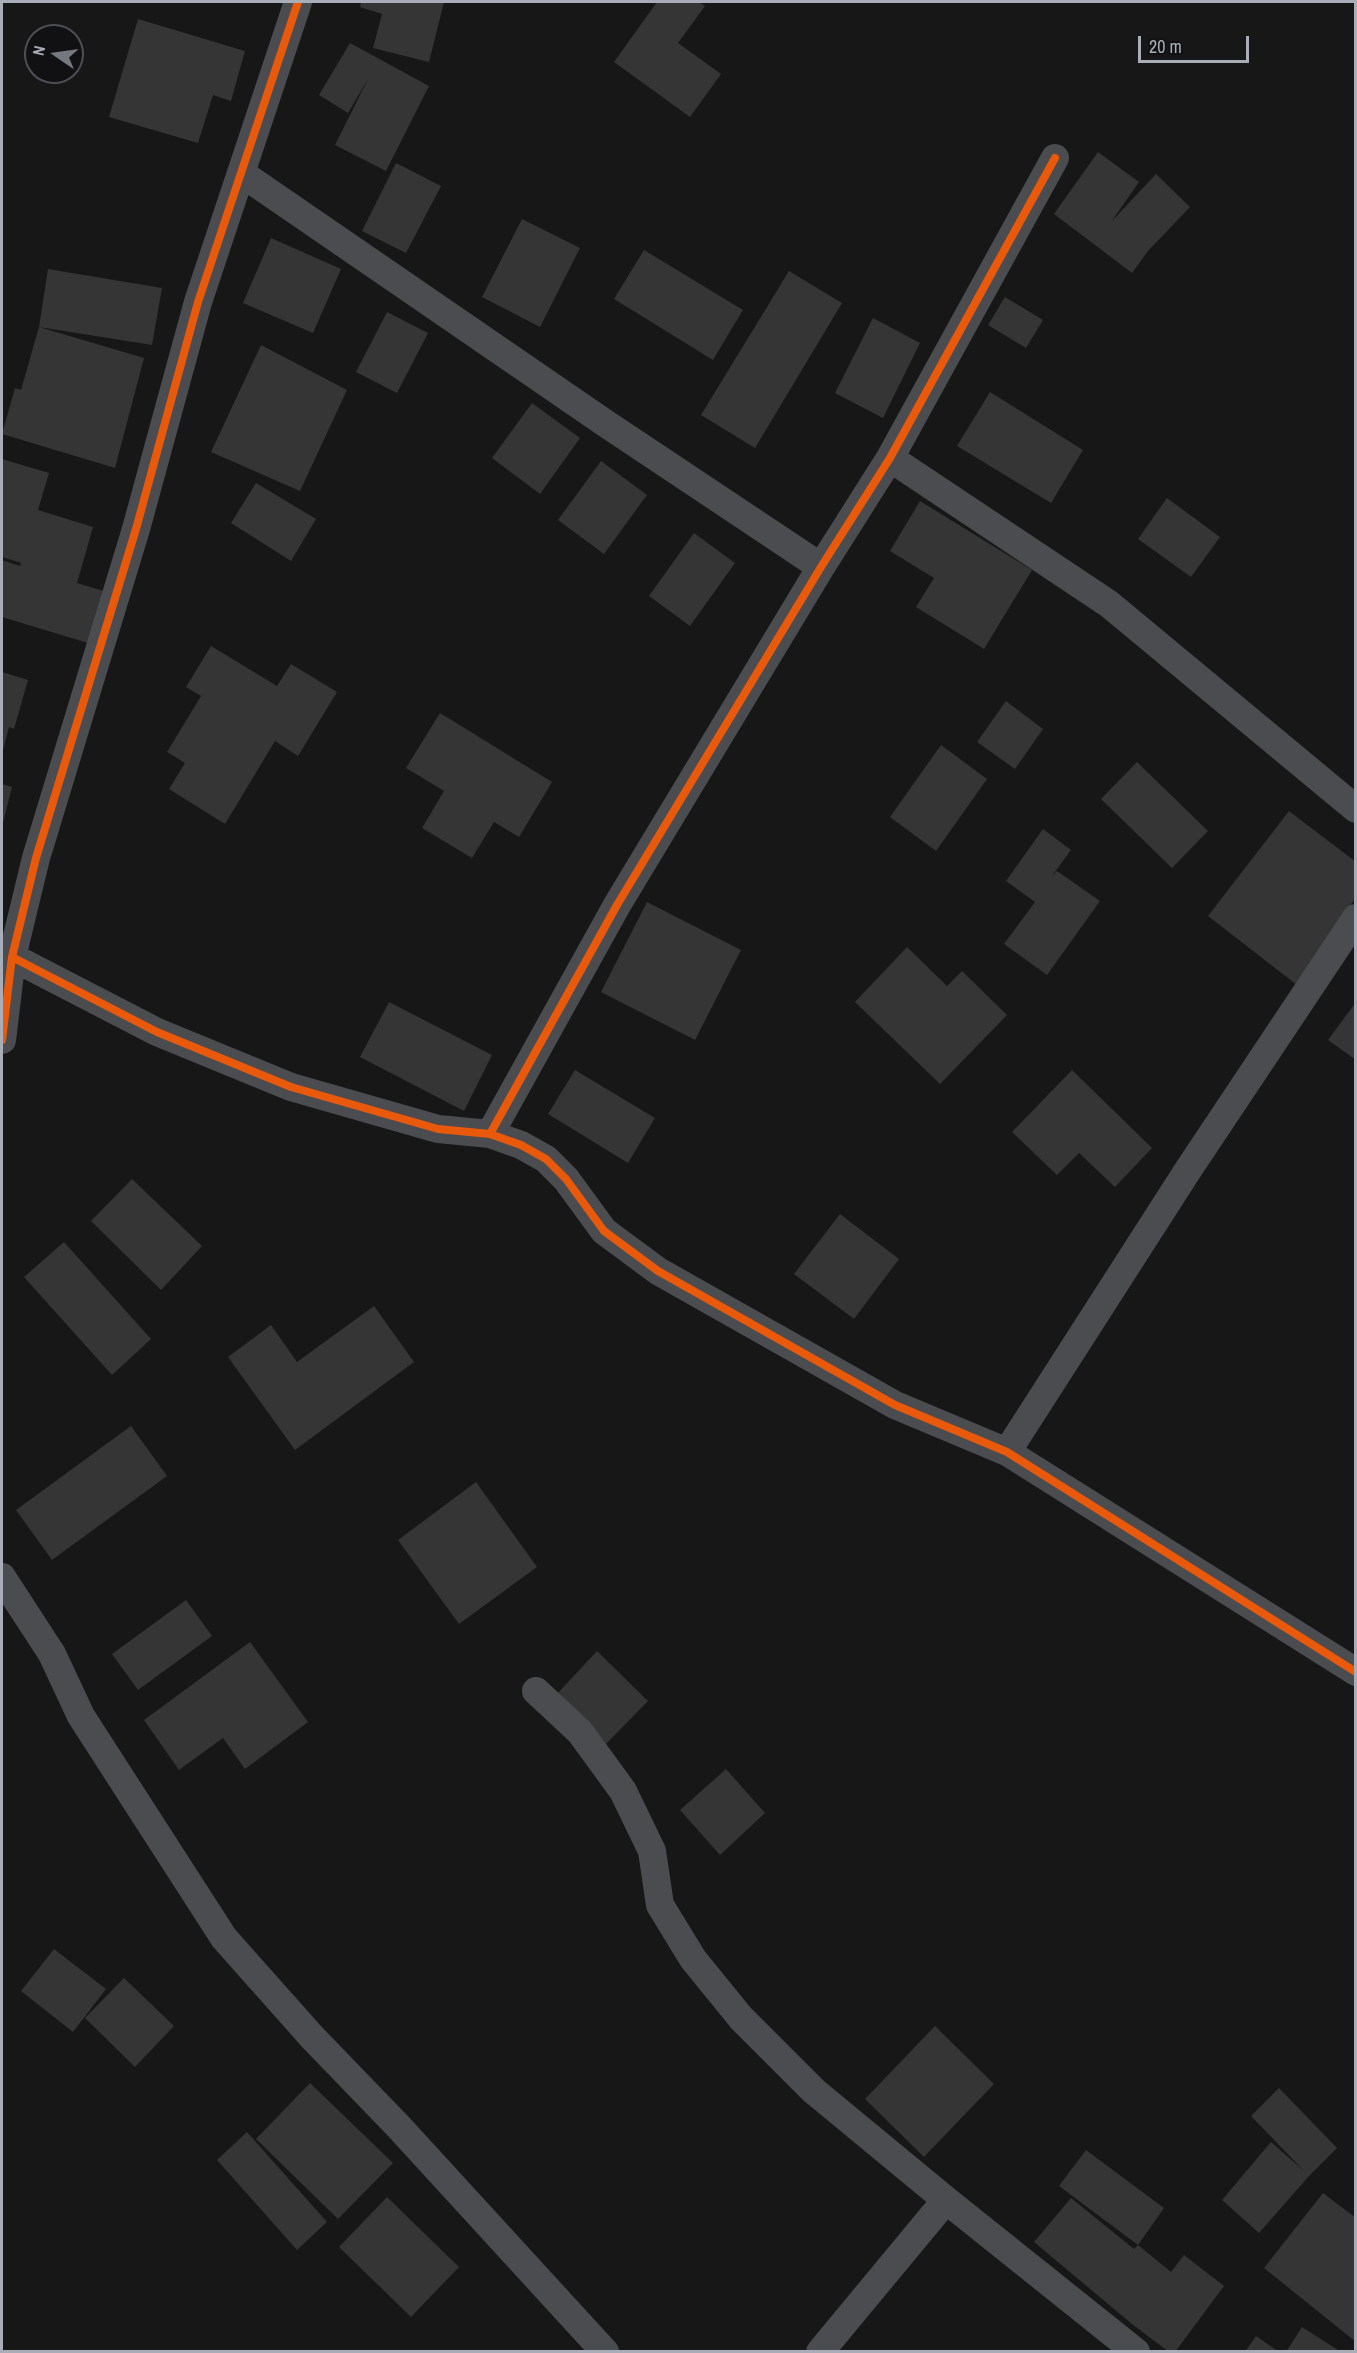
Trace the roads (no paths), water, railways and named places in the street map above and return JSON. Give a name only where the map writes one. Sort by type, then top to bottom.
[{"type":"street","points":[[2,1040],[12,957],[36,858],[136,529],[198,302],[298,2]]},
{"type":"street","points":[[490,1134],[617,905],[821,567],[890,458],[1055,158]]},
{"type":"street","points":[[241,173],[605,423],[821,567]]},
{"type":"street","points":[[890,458],[1109,604],[1356,809]]},
{"type":"street","points":[[1007,1452],[1188,1170],[1356,918]]},
{"type":"street","points":[[12,957],[157,1032],[291,1086],[438,1129],[490,1134],[521,1145],[546,1159],[566,1179],[604,1231],[658,1271],[895,1405],[1007,1452],[1356,1672]]},
{"type":"street","points":[[2,1577],[52,1654],[81,1716],[224,1938],[312,2037],[398,2126],[605,2352]]},
{"type":"street","points":[[536,1691],[580,1732],[623,1791],[652,1851],[660,1905],[693,1959],[741,2018],[814,2091],[1136,2352]]},
{"type":"street","points":[[820,2352],[946,2200]]}]
